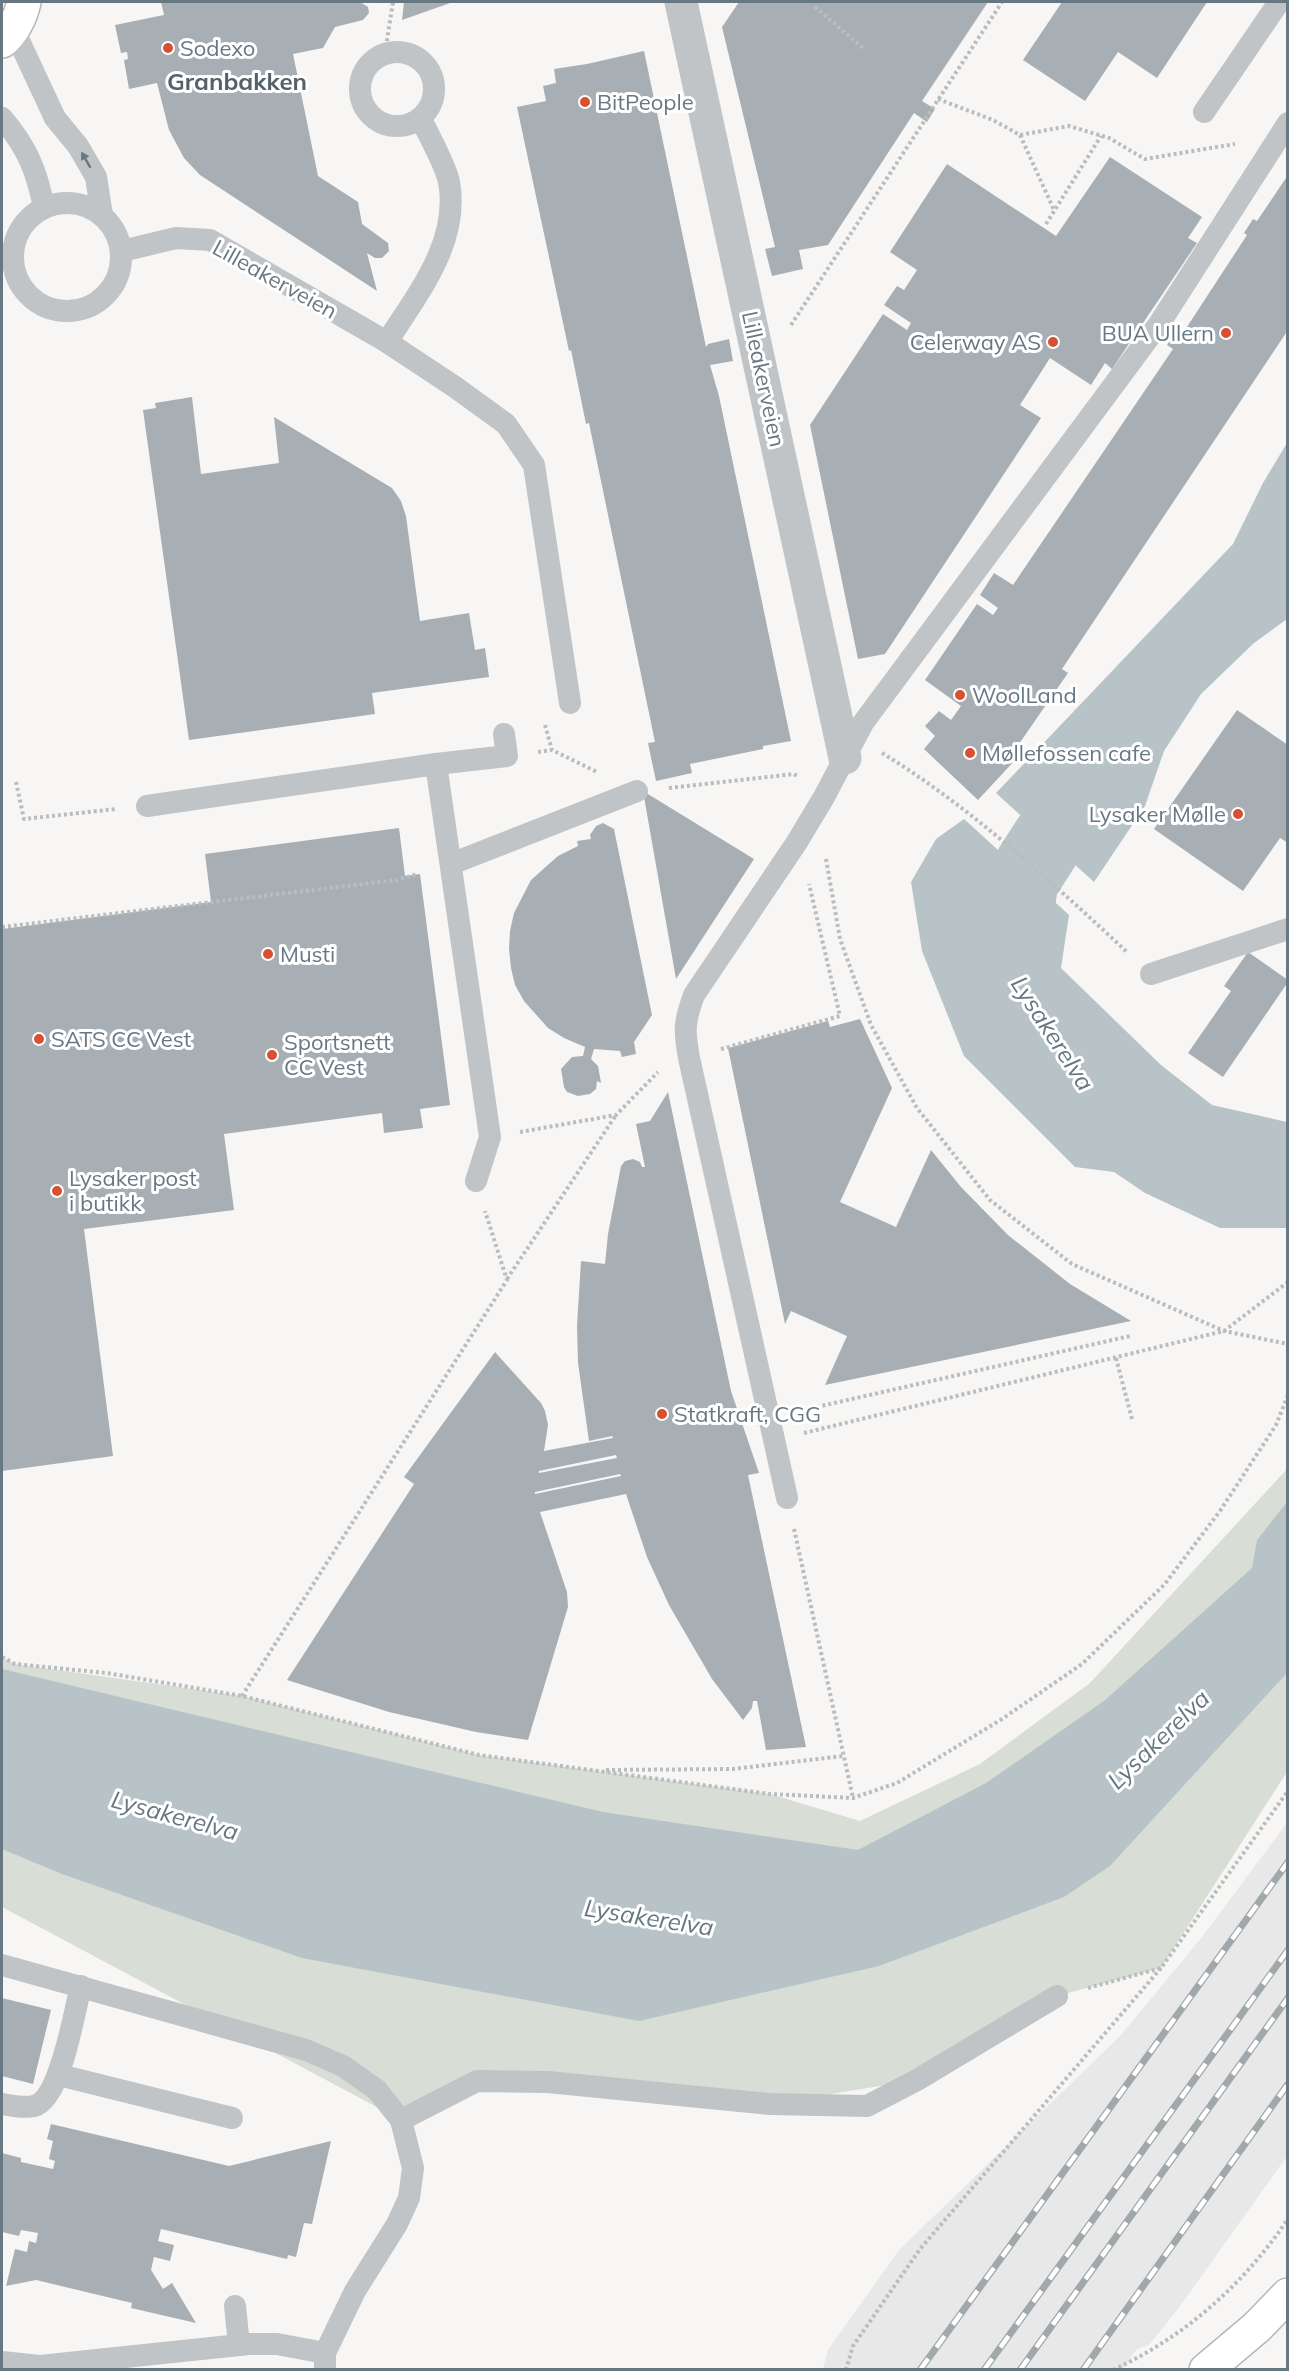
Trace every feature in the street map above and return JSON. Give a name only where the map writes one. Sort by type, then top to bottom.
[{"type":"main road","points":[[1206,2370],[1257,2327],[1287,2295]]},
{"type":"street","name":"Lilleakerveien","points":[[681,2],[845,758]]},
{"type":"lane","points":[[1204,112],[1279,2]]},
{"type":"lane","points":[[13,24],[55,118],[78,146],[96,177],[102,215]]},
{"type":"lane","points":[[402,52],[419,58],[430,71],[435,88],[431,105],[421,119],[401,128],[379,123],[364,108],[359,86],[367,66],[385,53],[402,52]]},
{"type":"lane","points":[[2,118],[19,138],[29,158],[39,180],[44,208]]},
{"type":"lane","points":[[387,342],[438,261],[451,219],[449,181],[421,119]]},
{"type":"lane","points":[[787,1498],[689,1058],[685,1033],[686,1017],[694,995],[797,842],[863,723],[1159,324],[1287,123]]},
{"type":"lane","points":[[59,203],[75,203],[90,207],[102,215],[116,232],[122,251],[119,272],[110,290],[94,304],[75,310],[59,310],[31,297],[15,271],[14,256],[16,241],[22,228],[32,216],[44,208],[59,203]]},
{"type":"lane","name":"Lilleakerveien","points":[[122,251],[176,238],[210,240],[387,342],[506,424],[534,465],[570,703]]},
{"type":"lane","points":[[147,806],[436,764],[506,745]]},
{"type":"lane","points":[[436,764],[490,1137],[476,1181]]},
{"type":"lane","points":[[451,864],[637,791]]},
{"type":"lane","points":[[1151,974],[1287,929]]},
{"type":"lane","points":[[2,1965],[306,2050],[343,2066],[377,2090],[401,2120],[413,2168],[409,2198],[396,2224],[355,2291],[325,2361],[277,2344],[239,2345],[40,2366],[2,2362]]},
{"type":"lane","points":[[2,2104],[35,2106],[49,2096],[59,2075],[81,1986]]},
{"type":"lane","points":[[401,2120],[477,2081],[548,2082],[769,2104],[867,2106],[917,2080],[1057,1996]]},
{"type":"lane","points":[[59,2075],[232,2118]]},
{"type":"lane","points":[[235,2306],[239,2345]]},
{"type":"path","points":[[385,53],[393,2]]},
{"type":"path","points":[[762,369],[1002,2]]},
{"type":"path","points":[[815,7],[863,48]]},
{"type":"path","points":[[938,99],[993,120],[1020,135],[1054,210]]},
{"type":"path","points":[[1020,135],[1069,126],[1109,138],[1144,159],[1236,144]]},
{"type":"path","points":[[1046,224],[1101,136]]},
{"type":"path","points":[[863,723],[874,748],[908,769],[973,818],[1092,919],[1151,974]]},
{"type":"path","points":[[506,745],[552,750],[637,791],[794,774],[803,781]]},
{"type":"path","points":[[16,782],[24,819],[147,806]]},
{"type":"path","points":[[826,858],[840,939],[871,1025],[917,1108],[990,1200],[1072,1264],[1224,1331],[1287,1344]]},
{"type":"path","points":[[2,927],[397,880],[451,864]]},
{"type":"path","points":[[242,1696],[507,1280],[616,1115]]},
{"type":"path","points":[[476,1181],[507,1280]]},
{"type":"path","points":[[775,1441],[1224,1331],[1287,1282]]},
{"type":"path","points":[[769,1418],[1130,1336]]},
{"type":"path","points":[[1116,1358],[1132,1419]]},
{"type":"path","points":[[2,1657],[15,1664],[106,1673],[242,1696],[479,1755],[770,1794],[853,1798],[897,1783],[1002,1719],[1082,1664],[1164,1585],[1220,1511],[1276,1425],[1287,1395]]},
{"type":"path","points":[[787,1498],[853,1798]]},
{"type":"path","points":[[591,1770],[733,1769],[843,1756]]},
{"type":"path","points":[[846,2370],[853,2346],[920,2249],[1161,1968],[1287,1791]]},
{"type":"path","points":[[1057,1996],[1161,1968]]},
{"type":"path","points":[[1113,2370],[1177,2334],[1228,2293],[1268,2247],[1287,2219]]},
{"type":"shaded area","points":[[1287,1469],[1287,1772],[1161,1968],[1057,1996],[917,2080],[769,2104],[477,2081],[401,2120],[2,1907],[2,1657],[15,1664],[242,1696],[479,1755],[770,1794],[860,1821],[980,1764],[1090,1683]]},
{"type":"shaded area","points":[[1287,1823],[1287,2156],[1180,2306],[1150,2344],[1136,2350],[1122,2369],[823,2369],[828,2350],[899,2250],[1121,2035],[1202,1937]]},
{"type":"water","points":[[1287,443],[1287,619],[1254,643],[1201,694],[1164,751],[1145,806],[1094,882],[996,793],[1233,544],[1263,483]]},
{"type":"water","points":[[964,819],[1069,915],[1061,968],[1161,1065],[1212,1105],[1287,1122],[1287,1228],[1220,1228],[1145,1193],[1114,1172],[1075,1167],[964,1056],[922,951],[911,882],[936,839]]},
{"type":"water","points":[[1287,1502],[1287,1673],[1110,1866],[1064,1897],[879,1966],[639,2021],[302,1958],[62,1874],[2,1849],[2,1669],[603,1812],[858,1850],[986,1783],[1104,1701],[1252,1568],[1257,1540]]},
{"type":"building","points":[[161,2],[360,2],[368,7],[369,13],[363,20],[335,27],[323,48],[293,54],[318,176],[358,202],[362,224],[388,243],[389,251],[382,258],[375,258],[367,253],[377,291],[200,175],[184,158],[169,130],[157,83],[129,89],[124,60],[128,59],[127,52],[121,53],[115,25],[164,15]]},
{"type":"building","points":[[404,2],[453,2],[402,20]]},
{"type":"building","points":[[739,2],[988,2],[922,101],[935,109],[927,122],[914,113],[828,245],[799,250],[803,269],[772,276],[765,249],[775,247],[722,27]]},
{"type":"building","points":[[1062,2],[1207,2],[1157,78],[1118,52],[1085,101],[1023,60]]},
{"type":"building","points":[[644,51],[706,347],[708,344],[729,339],[733,361],[710,365],[719,396],[791,741],[690,764],[692,773],[656,781],[648,743],[655,742],[589,423],[586,424],[571,350],[569,351],[517,107],[546,101],[543,86],[556,83],[554,69]]},
{"type":"building","points":[[1110,157],[1202,217],[1188,238],[1197,243],[1112,369],[1105,363],[1091,385],[1050,358],[1020,405],[1041,418],[885,654],[858,659],[810,425],[883,314],[907,330],[911,323],[884,305],[897,286],[904,290],[917,270],[890,252],[947,164],[1056,236]]},
{"type":"building","points":[[1288,175],[1288,330],[1062,669],[1068,673],[1012,754],[1017,758],[978,800],[924,749],[935,736],[925,726],[939,711],[951,720],[961,706],[925,680],[977,604],[993,615],[998,608],[980,595],[994,573],[1013,585],[1173,349],[1167,345],[1177,329],[1183,333],[1247,235],[1244,233],[1253,219],[1257,221]]},
{"type":"building","points":[[192,397],[201,474],[279,463],[274,417],[392,488],[401,501],[406,516],[420,621],[469,613],[475,650],[485,648],[489,677],[372,693],[375,714],[189,740],[143,410],[156,408],[155,403]]},
{"type":"building","points":[[1237,710],[1288,745],[1288,843],[1280,838],[1243,891],[1154,829]]},
{"type":"building","points":[[643,791],[754,859],[676,979]]},
{"type":"building","points":[[603,823],[614,829],[652,1015],[634,1042],[636,1054],[622,1057],[620,1051],[594,1049],[591,1059],[598,1066],[601,1083],[597,1081],[596,1089],[590,1094],[578,1096],[567,1092],[561,1069],[572,1057],[583,1056],[585,1047],[548,1028],[524,1001],[515,985],[511,968],[510,931],[514,913],[531,880],[558,856],[578,846],[577,841],[591,839],[590,835],[596,826]]},
{"type":"building","points":[[399,828],[405,876],[420,874],[450,1105],[420,1109],[423,1128],[384,1133],[382,1113],[224,1134],[234,1210],[84,1229],[113,1456],[2,1471],[2,929],[211,902],[205,854]]},
{"type":"building","points":[[1248,952],[1288,982],[1223,1077],[1188,1053],[1231,991],[1224,986]]},
{"type":"building","points":[[860,1019],[892,1088],[840,1202],[896,1227],[931,1150],[961,1187],[1008,1235],[1070,1284],[1131,1321],[825,1385],[847,1336],[791,1311],[785,1324],[728,1048],[828,1021],[830,1027]]},
{"type":"building","points":[[668,1092],[731,1391],[759,1473],[748,1475],[806,1747],[766,1750],[757,1701],[753,1701],[752,1708],[743,1720],[712,1679],[669,1605],[647,1557],[626,1494],[540,1512],[567,1592],[568,1607],[528,1740],[476,1732],[389,1712],[287,1680],[414,1484],[404,1477],[495,1352],[541,1403],[545,1411],[548,1425],[544,1451],[613,1438],[612,1436],[589,1441],[578,1363],[577,1326],[581,1261],[605,1264],[608,1234],[621,1166],[625,1161],[633,1159],[645,1167],[636,1124],[650,1121]],"holes":[[[616,1455],[617,1458],[539,1473],[539,1471]],[[620,1474],[621,1476],[535,1494],[535,1492]]]},
{"type":"building","points":[[2,1998],[51,2010],[33,2084],[2,2076]]},
{"type":"building","points":[[51,2124],[229,2166],[331,2141],[312,2224],[304,2223],[296,2257],[288,2255],[287,2259],[161,2229],[158,2241],[174,2245],[170,2261],[154,2257],[151,2270],[163,2289],[172,2283],[196,2323],[131,2308],[132,2303],[36,2280],[6,2286],[15,2249],[27,2252],[29,2241],[36,2243],[38,2233],[21,2230],[19,2236],[2,2232],[2,2153],[21,2158],[21,2162],[53,2169],[55,2161],[49,2159],[53,2141],[47,2139]]},
{"type":"waterway","name":"Lysakerelva","points":[[1014,973],[1011,969],[1021,882],[1048,840],[1110,758]]},
{"type":"railway","points":[[920,2370],[1288,1862]]},
{"type":"railway","points":[[984,2370],[1288,1950]]},
{"type":"railway","points":[[1020,2370],[1288,1998]]},
{"type":"railway","points":[[1083,2370],[1288,2084]]},
{"type":"place","name":"Sodexo","points":[[168,48]]},
{"type":"place","name":"BitPeople","points":[[585,102]]},
{"type":"place","name":"BUA Ullern","points":[[1226,333]]},
{"type":"place","name":"Celerway AS","points":[[1053,342]]},
{"type":"place","name":"WoolLand","points":[[960,695]]},
{"type":"place","name":"Møllefossen cafe","points":[[970,753]]},
{"type":"place","name":"Lysaker Mølle","points":[[1238,814]]},
{"type":"place","name":"Musti","points":[[268,954]]},
{"type":"place","name":"SATS CC Vest","points":[[39,1039]]},
{"type":"place","name":"Sportsnett CC Vest","points":[[272,1055]]},
{"type":"place","name":"Lysaker post i butikk","points":[[57,1191]]},
{"type":"place","name":"Statkraft, CGG","points":[[662,1414]]},
{"type":"district","name":"Granbakken","points":[[237,81]]}]
